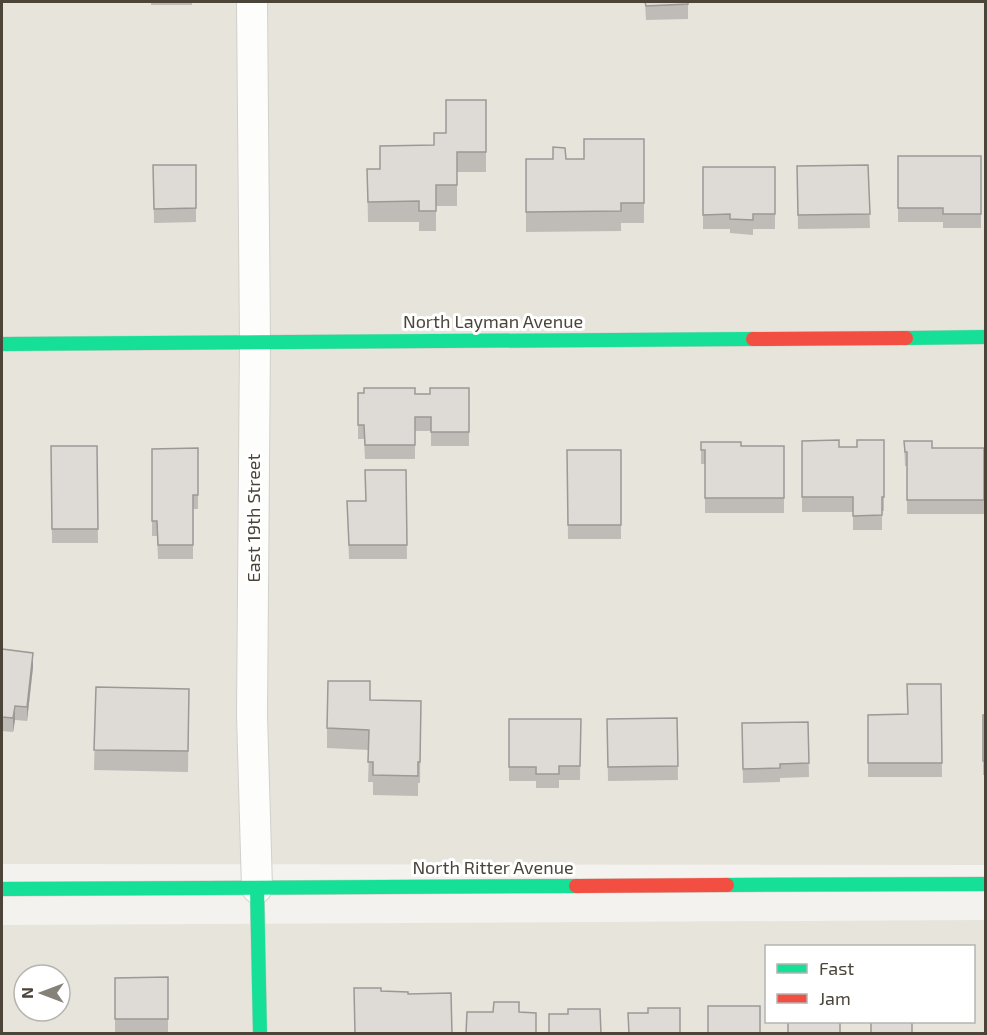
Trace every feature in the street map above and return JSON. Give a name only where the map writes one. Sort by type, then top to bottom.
[{"type":"street","name":"East 19th Street","points":[[252,2],[255,342],[252,715],[260,1034]]},
{"type":"street","name":"North Layman Avenue","points":[[2,344],[986,337]]},
{"type":"street","name":"North Ritter Avenue","points":[[2,889],[986,884]]},
{"type":"shaded area","points":[[2,2],[985,2],[985,865],[2,864]]},
{"type":"shaded area","points":[[985,920],[985,1033],[2,1033],[2,925]]},
{"type":"building","points":[[645,2],[688,2],[688,4],[646,6]]},
{"type":"building","points":[[446,100],[486,100],[486,152],[457,152],[457,185],[436,185],[436,211],[419,211],[419,201],[368,202],[367,169],[380,169],[380,146],[434,145],[434,133],[446,133]]},
{"type":"building","points":[[584,139],[644,139],[644,203],[621,203],[621,211],[526,212],[526,159],[553,159],[553,147],[565,148],[566,159],[584,159]]},
{"type":"building","points":[[898,156],[981,156],[981,214],[943,214],[943,208],[898,208]]},
{"type":"building","points":[[153,165],[196,165],[196,208],[154,209]]},
{"type":"building","points":[[868,165],[870,214],[798,215],[797,166]]},
{"type":"building","points":[[703,167],[775,167],[775,214],[753,214],[753,220],[730,219],[730,214],[703,215]]},
{"type":"building","points":[[364,388],[415,388],[415,394],[430,394],[430,388],[469,388],[469,432],[431,432],[431,417],[415,417],[415,445],[365,445],[364,425],[358,425],[358,393],[364,393]]},
{"type":"building","points":[[839,440],[839,447],[857,447],[857,440],[884,440],[882,515],[853,516],[853,497],[802,497],[802,441]]},
{"type":"building","points":[[904,441],[932,441],[932,448],[984,448],[984,500],[907,500],[907,452],[905,452]]},
{"type":"building","points":[[701,442],[741,442],[741,446],[784,446],[784,498],[705,498],[705,450],[701,450]]},
{"type":"building","points":[[51,446],[97,446],[98,529],[52,529]]},
{"type":"building","points":[[198,448],[198,495],[193,495],[193,545],[158,545],[157,521],[152,521],[152,449]]},
{"type":"building","points":[[567,450],[621,450],[621,525],[568,525]]},
{"type":"building","points":[[365,470],[406,470],[407,545],[349,545],[347,501],[366,501]]},
{"type":"building","points":[[2,649],[33,653],[27,707],[15,706],[13,718],[2,717]]},
{"type":"building","points":[[328,681],[370,681],[370,700],[421,701],[418,776],[373,775],[373,762],[368,762],[369,730],[327,728]]},
{"type":"building","points":[[907,684],[941,684],[942,763],[868,763],[868,715],[908,714]]},
{"type":"building","points":[[96,687],[189,689],[188,751],[94,750]]},
{"type":"building","points":[[983,715],[986,715],[986,761],[983,761]]},
{"type":"building","points":[[677,718],[678,766],[608,767],[607,719]]},
{"type":"building","points":[[509,719],[581,719],[580,766],[559,766],[559,774],[536,774],[536,767],[509,767]]},
{"type":"building","points":[[808,722],[809,763],[780,764],[780,768],[743,769],[742,723]]},
{"type":"building","points":[[168,977],[168,1019],[115,1019],[115,978]]},
{"type":"building","points":[[354,988],[381,988],[381,991],[408,992],[408,994],[451,993],[452,1034],[355,1034]]},
{"type":"building","points":[[494,1002],[519,1002],[519,1012],[536,1013],[536,1034],[466,1034],[467,1012],[493,1012]]},
{"type":"building","points":[[986,1002],[986,1034],[985,1034]]},
{"type":"building","points":[[708,1006],[760,1006],[760,1034],[708,1034]]},
{"type":"building","points":[[648,1008],[680,1008],[680,1034],[629,1034],[628,1013],[648,1013]]},
{"type":"building","points":[[568,1009],[600,1009],[601,1034],[549,1034],[549,1014],[568,1014]]},
{"type":"building","points":[[788,1023],[840,1023],[840,1034],[788,1034]]},
{"type":"building","points":[[871,1023],[912,1023],[912,1034],[871,1034]]},
{"type":"traffic: fast","points":[[906,338],[986,337]]},
{"type":"traffic: fast","points":[[2,344],[753,339]]},
{"type":"traffic: fast","points":[[727,885],[986,884]]},
{"type":"traffic: fast","points":[[2,889],[576,886]]},
{"type":"traffic: fast","points":[[257,888],[260,1034]]},
{"type":"traffic: jam","points":[[753,339],[906,338]]},
{"type":"traffic: jam","points":[[576,886],[727,885]]}]
